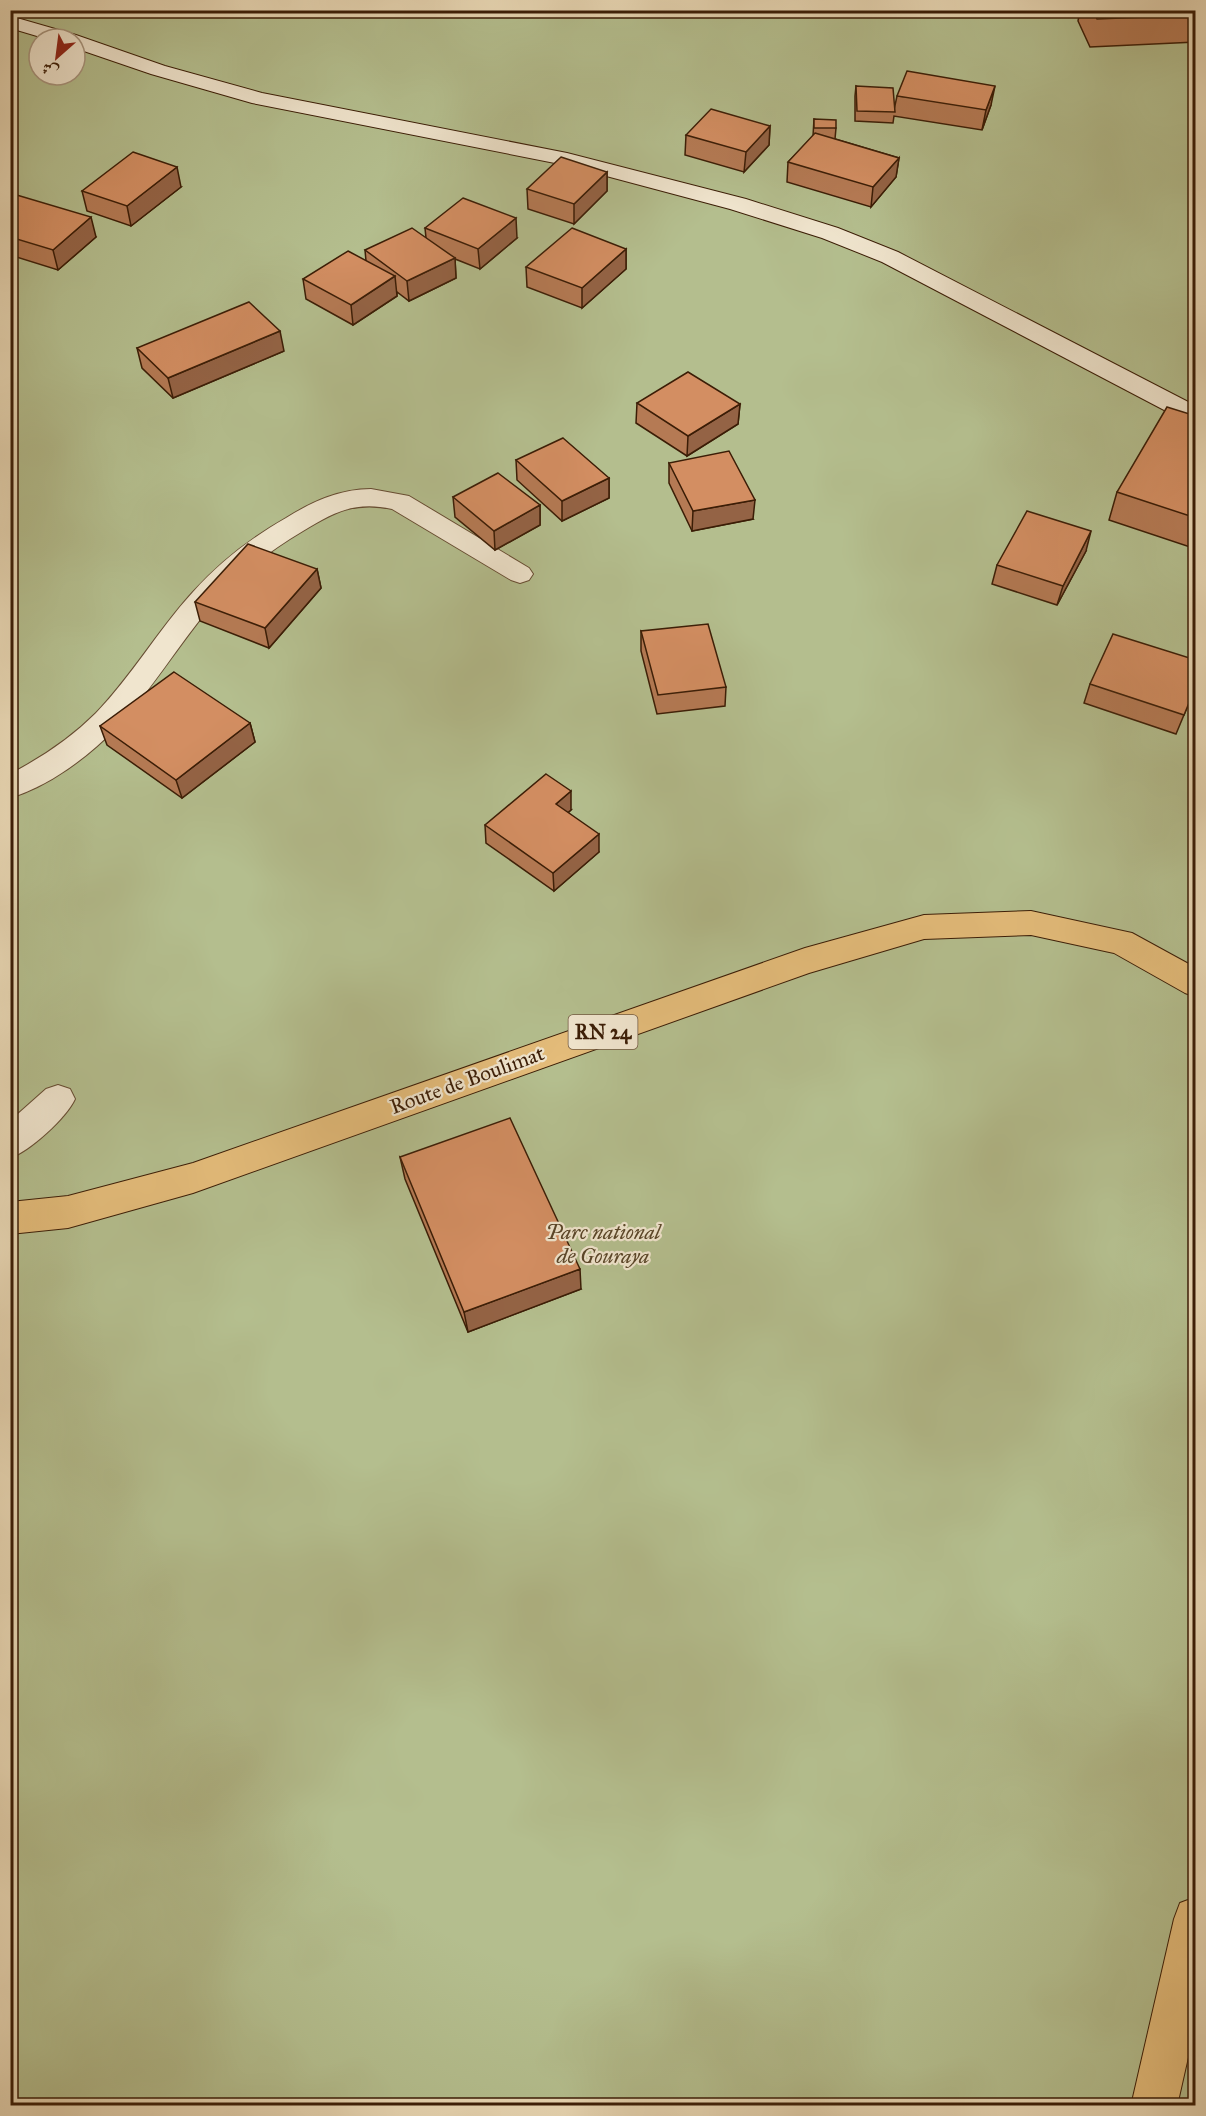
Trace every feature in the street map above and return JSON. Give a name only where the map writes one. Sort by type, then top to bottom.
[{"type":"main road","points":[[10,22],[27,27]]},
{"type":"main road","points":[[87,45],[158,70],[259,99],[567,159],[738,204],[830,232],[890,257],[1196,416]]},
{"type":"main road","points":[[10,787],[53,763],[104,722],[201,601],[240,562],[279,534],[331,503],[362,497],[378,497],[400,502],[520,574]]},
{"type":"main road","name":"Route de Boulimat","points":[[10,1218],[68,1212],[193,1178],[805,961],[924,927],[1031,923],[1121,942],[1196,984]]},
{"type":"main road","points":[[10,1143],[58,1099]]},
{"type":"main road","points":[[1154,2106],[1196,1919]]},
{"type":"green space","name":"Parc national de Gouraya","points":[[11,11],[1195,11],[1195,2105],[11,2106]]},
{"type":"building","points":[[1093,10],[1196,10],[1196,15],[1097,19]]},
{"type":"building","points":[[907,71],[995,86],[986,110],[897,96]]},
{"type":"building","points":[[856,86],[893,88],[895,112],[857,111]]},
{"type":"building","points":[[711,109],[770,126],[746,152],[686,135]]},
{"type":"building","points":[[814,119],[836,120],[836,128],[814,128]]},
{"type":"building","points":[[815,133],[899,158],[873,187],[788,162]]},
{"type":"building","points":[[133,152],[177,167],[127,206],[82,191]]},
{"type":"building","points":[[561,157],[607,172],[574,204],[527,189]]},
{"type":"building","points":[[10,193],[91,217],[53,250],[10,237]]},
{"type":"building","points":[[463,198],[516,218],[478,249],[425,228]]},
{"type":"building","points":[[412,228],[455,258],[407,281],[365,250]]},
{"type":"building","points":[[572,228],[626,249],[582,288],[526,267]]},
{"type":"building","points":[[348,251],[395,276],[351,305],[303,279]]},
{"type":"building","points":[[249,302],[280,331],[168,378],[137,348]]},
{"type":"building","points":[[688,372],[740,404],[688,436],[637,403]]},
{"type":"building","points":[[1167,407],[1196,416],[1196,518],[1117,492]]},
{"type":"building","points":[[563,438],[609,478],[562,501],[516,460]]},
{"type":"building","points":[[729,451],[755,500],[693,511],[669,463]]},
{"type":"building","points":[[498,473],[540,505],[494,531],[453,497]]},
{"type":"building","points":[[1027,511],[1091,531],[1063,586],[997,565]]},
{"type":"building","points":[[248,544],[317,569],[265,628],[195,602]]},
{"type":"building","points":[[708,624],[726,687],[658,695],[641,631]]},
{"type":"building","points":[[1113,634],[1196,660],[1196,686],[1184,715],[1090,684]]},
{"type":"building","points":[[174,672],[250,723],[176,780],[100,726]]},
{"type":"building","points":[[546,774],[571,791],[556,804],[599,834],[553,873],[485,825]]},
{"type":"building","points":[[510,1118],[580,1269],[464,1312],[400,1157]]}]
